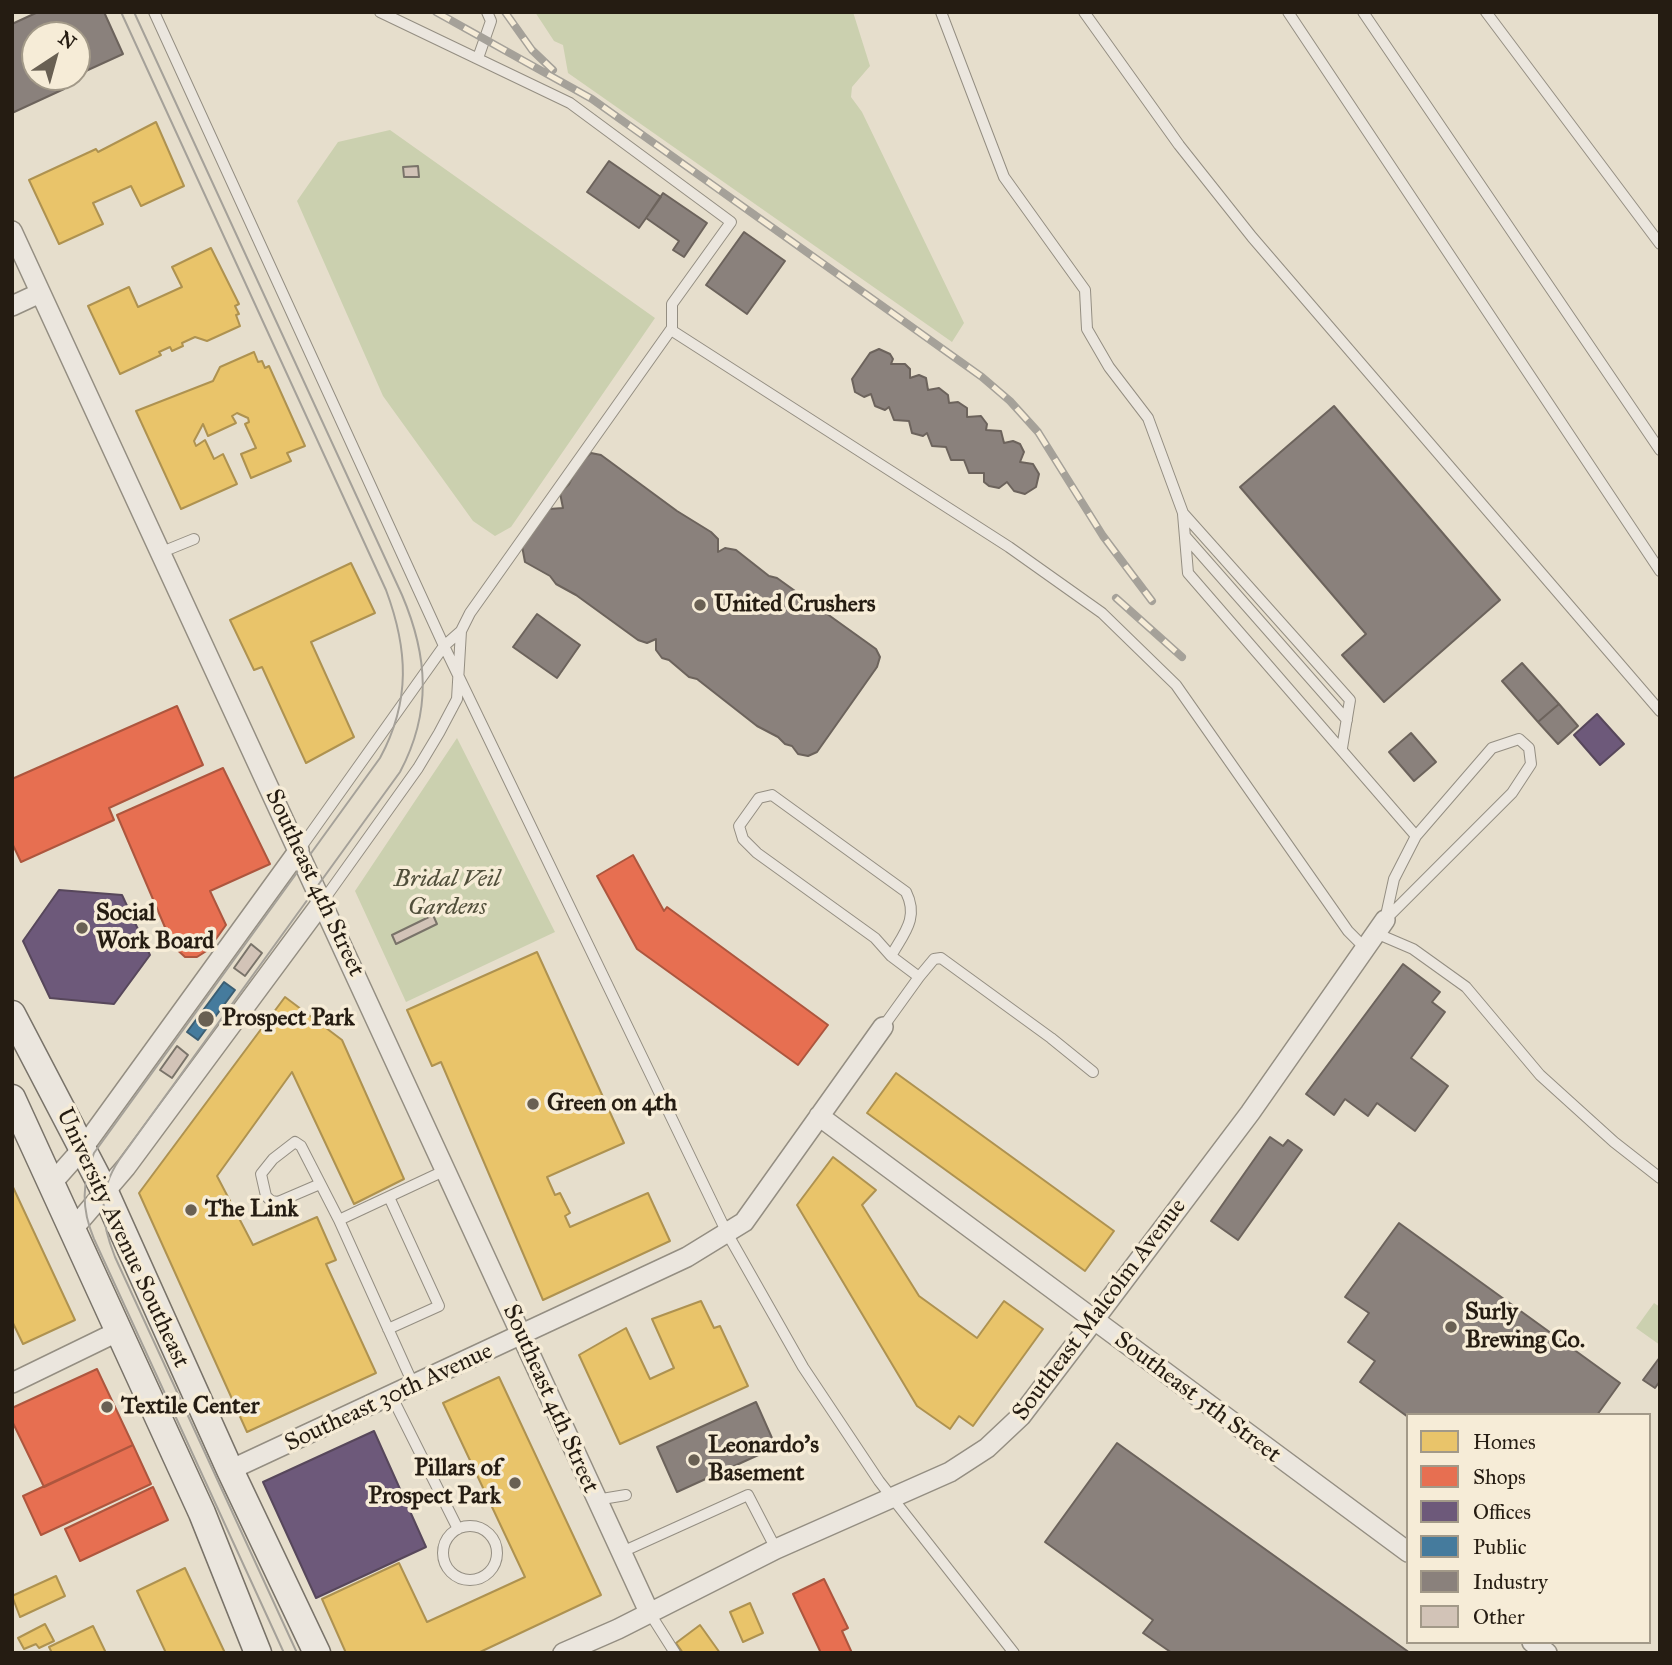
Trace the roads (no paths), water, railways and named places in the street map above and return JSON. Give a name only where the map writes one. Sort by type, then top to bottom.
[{"type":"main road","name":"University Avenue Southeast","points":[[12,1014],[105,1192],[230,1470],[317,1653]]},
{"type":"main road","name":"University Avenue Southeast","points":[[12,1098],[202,1513],[258,1653]]},
{"type":"street","name":"Southeast 4th Street","points":[[12,230],[649,1612]]},
{"type":"street","points":[[12,306],[40,293]]},
{"type":"street","points":[[52,1183],[83,1148],[299,850]]},
{"type":"street","points":[[72,1230],[105,1192],[323,901]]},
{"type":"street","name":"Southeast Malcolm Avenue","points":[[563,1653],[776,1549],[950,1472],[987,1448],[1021,1416],[1094,1321],[1250,1113],[1376,934]]},
{"type":"street","name":"Southeast 30th Avenue","points":[[230,1470],[393,1397],[687,1257],[744,1222],[883,1027]]},
{"type":"street","name":"Southeast 5th Street","points":[[819,1116],[1406,1551]]},
{"type":"street","points":[[12,1383],[119,1331]]},
{"type":"lane","points":[[154,12],[444,646],[727,1233],[803,1367],[891,1497],[1014,1653]]},
{"type":"lane","points":[[299,850],[444,646],[461,631],[476,603],[671,330],[674,318],[672,304],[731,222],[570,103],[380,12]]},
{"type":"lane","points":[[478,58],[491,21],[487,12]]},
{"type":"lane","points":[[941,12],[1004,177],[1085,290],[1087,329],[1109,367],[1147,418],[1183,513],[1188,573],[1416,835]]},
{"type":"lane","points":[[1084,12],[1171,135],[1252,237],[1660,710]]},
{"type":"lane","points":[[1288,12],[1660,571]]},
{"type":"lane","points":[[1363,12],[1660,450]]},
{"type":"lane","points":[[1486,12],[1660,244]]},
{"type":"lane","points":[[671,330],[1009,547],[1102,613],[1176,685],[1348,931],[1376,934],[1413,949],[1466,987],[1540,1075],[1614,1143],[1660,1178]]},
{"type":"lane","points":[[1183,513],[1350,700],[1342,748]]},
{"type":"lane","points":[[1185,536],[1347,720]]},
{"type":"lane","points":[[162,552],[194,539]]},
{"type":"lane","points":[[323,901],[418,768],[457,699],[461,631]]},
{"type":"lane","points":[[1519,739],[1529,748],[1531,764],[1512,793],[1376,934],[1394,879],[1416,835],[1492,748],[1519,739]]},
{"type":"lane","points":[[891,956],[914,907],[906,892],[772,794],[759,798],[739,826],[743,839],[757,853],[875,938],[891,956],[919,977]]},
{"type":"lane","points":[[883,1027],[934,959],[941,958],[1094,1072]]},
{"type":"lane","points":[[320,1184],[278,1202],[271,1202],[266,1196],[261,1174],[273,1159],[295,1142],[301,1146],[339,1220],[414,1387]]},
{"type":"lane","points":[[339,1220],[446,1170]]},
{"type":"lane","points":[[388,1329],[439,1306],[389,1197]]},
{"type":"lane","points":[[393,1397],[458,1529]]},
{"type":"lane","points":[[622,1552],[748,1494],[776,1549]]},
{"type":"lane","points":[[596,1500],[626,1495]]},
{"type":"lane","points":[[477,1527],[485,1530],[497,1545],[496,1564],[483,1578],[466,1581],[450,1573],[446,1566],[443,1558],[446,1541],[458,1529],[477,1527]]},
{"type":"lane","points":[[649,1612],[676,1653]]},
{"type":"tram line","points":[[121,12],[386,590],[399,633],[402,654],[403,675],[397,716],[380,758],[94,1153],[85,1186],[85,1206],[94,1239],[284,1653]]},
{"type":"tram line","points":[[134,12],[402,595],[411,618],[421,662],[422,706],[410,750],[400,772],[119,1160],[104,1196],[104,1220],[115,1257],[297,1653]]},
{"type":"railway","points":[[436,12],[592,99],[982,377],[1010,401],[1038,432],[1103,536],[1152,601]]},
{"type":"railway","points":[[505,12],[532,50],[553,70]]},
{"type":"railway","points":[[1116,598],[1182,657]]},
{"type":"place","name":"United Crushers","points":[[700,605]]},
{"type":"place","name":"Social Work Board","points":[[82,928]]},
{"type":"place","name":"Prospect Park","points":[[206,1019]]},
{"type":"place","name":"Green on 4th","points":[[533,1104]]},
{"type":"place","name":"The Link","points":[[191,1210]]},
{"type":"place","name":"Surly Brewing Co.","points":[[1451,1327]]},
{"type":"place","name":"Textile Center","points":[[107,1407]]},
{"type":"place","name":"Leonardo's Basement","points":[[694,1460]]},
{"type":"place","name":"Pillars of Prospect Park","points":[[515,1483]]},
{"type":"park label","name":"Bridal Veil Gardens","points":[[447,894]]}]
